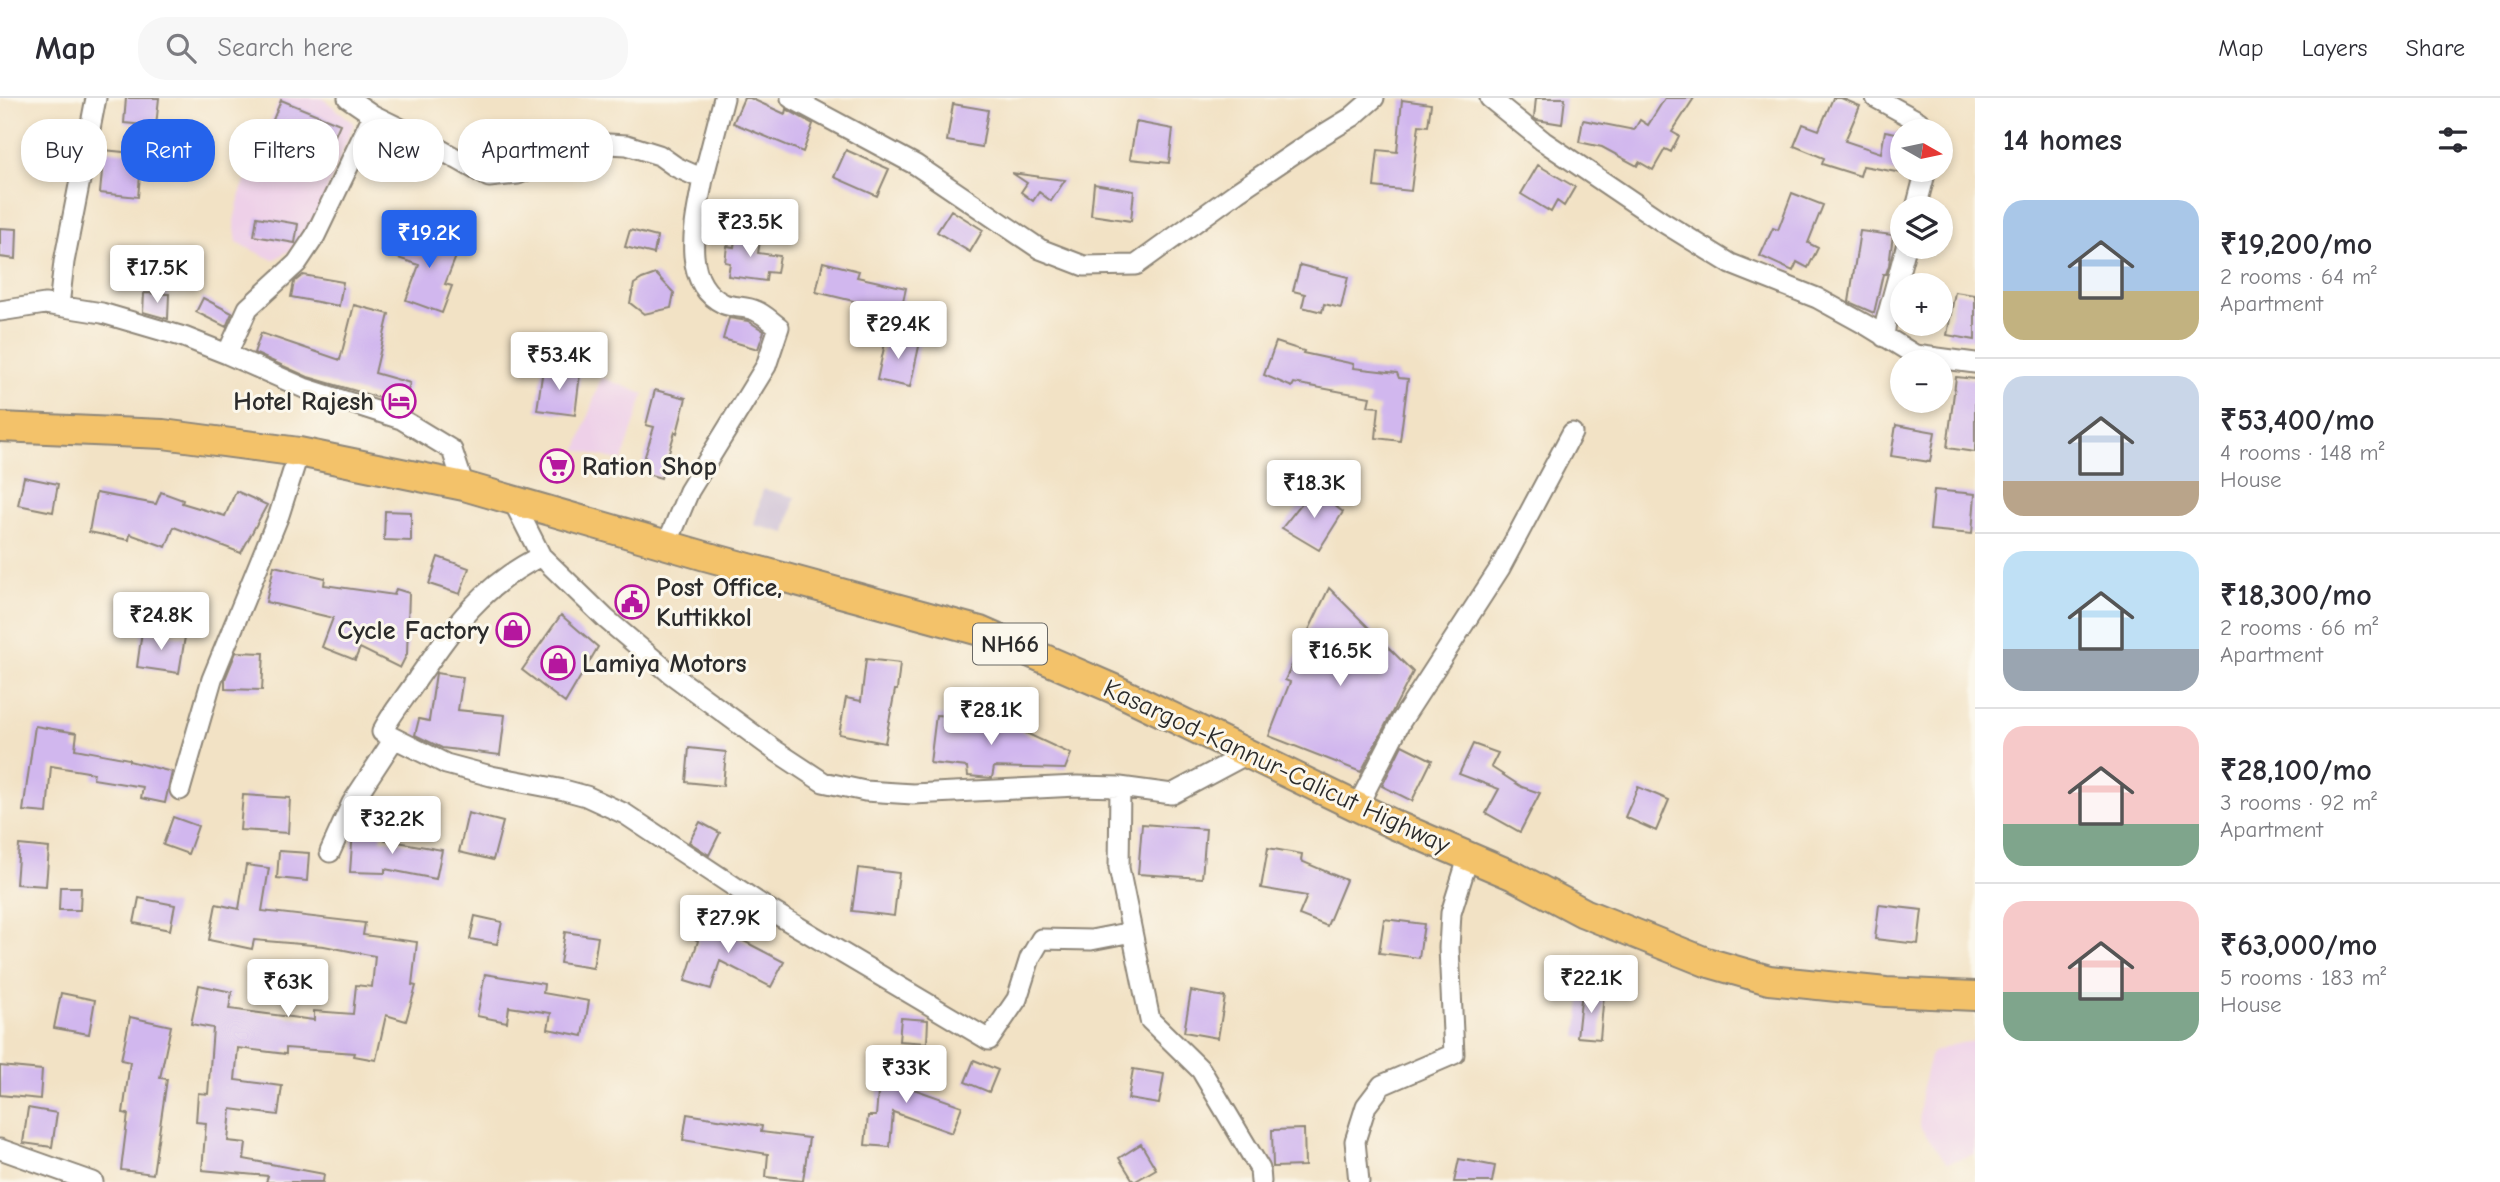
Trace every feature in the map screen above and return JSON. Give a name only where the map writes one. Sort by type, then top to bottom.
[{"type":"highway","name":"Kasargod-Kannur-Calicut Highway","points":[[0,427],[163,434],[299,452],[464,486],[980,631],[1114,689],[1357,807],[1514,876],[1584,913],[1706,962],[1769,980],[1886,992],[1975,996]]},
{"type":"street","points":[[59,306],[64,262],[96,98]]},
{"type":"street","points":[[348,98],[373,115],[418,136],[489,177],[518,174],[589,143],[627,145],[659,155],[703,179]]},
{"type":"street","points":[[667,544],[689,491],[766,366],[779,327],[757,311],[725,304],[703,289],[696,271],[694,229],[703,179],[724,98]]},
{"type":"street","points":[[791,98],[916,165],[1040,249],[1084,266],[1136,265],[1237,192],[1352,117],[1374,98]]},
{"type":"street","points":[[1490,98],[1542,141],[1661,221],[1731,264],[1817,299],[1915,355],[1975,363]]},
{"type":"street","points":[[1876,98],[1914,119]]},
{"type":"street","points":[[227,354],[248,308],[297,263],[315,236],[373,115]]},
{"type":"street","points":[[1884,337],[1903,259]]},
{"type":"street","points":[[0,311],[45,304],[102,313],[184,337],[303,388],[401,419],[452,450],[464,486]]},
{"type":"street","points":[[1357,807],[1401,721],[1500,568],[1572,433]]},
{"type":"street","points":[[180,790],[212,679],[279,515],[299,452]]},
{"type":"street","points":[[512,499],[541,556],[606,619],[670,673],[822,782],[864,791],[913,794],[1077,786],[1172,794],[1247,754]]},
{"type":"street","points":[[541,556],[516,568],[485,592],[455,624],[393,710],[382,732],[446,764],[586,796],[625,814],[768,909],[989,1040],[1017,999],[1030,958],[1041,939],[1091,940],[1132,932]]},
{"type":"street","points":[[330,852],[352,803],[394,739]]},
{"type":"street","points":[[1120,788],[1119,869],[1150,1020],[1201,1070],[1259,1169],[1261,1182]]},
{"type":"street","points":[[1359,1182],[1355,1141],[1366,1106],[1382,1085],[1454,1055],[1451,913],[1468,855]]},
{"type":"street","points":[[0,1149],[93,1182]]},
{"type":"shaded area","points":[[280,98],[322,98],[353,122],[353,125],[339,160],[339,119],[271,119]]},
{"type":"shaded area","points":[[245,182],[330,182],[313,225],[290,250],[273,260],[237,243],[234,221]]},
{"type":"shaded area","points":[[601,377],[644,394],[622,461],[577,450]]},
{"type":"shaded area","points":[[763,489],[795,497],[786,533],[754,525]]},
{"type":"shaded area","points":[[1975,1041],[1975,1154],[1947,1163],[1919,1126],[1921,1094],[1927,1067],[1931,1053],[1955,1044]]},
{"type":"building","points":[[126,98],[159,98],[157,119],[124,119]]},
{"type":"building","points":[[744,98],[750,98],[785,114],[786,109],[813,124],[803,152],[733,123]]},
{"type":"building","points":[[1536,98],[1565,98],[1562,124],[1534,118]]},
{"type":"building","points":[[1665,98],[1694,98],[1672,132],[1679,136],[1671,152],[1665,149],[1653,170],[1639,162],[1637,166],[1602,147],[1579,142],[1583,120],[1634,130],[1640,120],[1648,125]]},
{"type":"building","points":[[1833,98],[1841,98],[1860,106],[1845,141],[1881,153],[1885,131],[1890,132],[1890,171],[1863,166],[1860,176],[1822,164],[1824,158],[1794,146],[1803,124],[1819,130]]},
{"type":"building","points":[[281,100],[328,119],[273,119]]},
{"type":"building","points":[[1402,100],[1431,104],[1428,126],[1419,125],[1411,191],[1374,187],[1378,150],[1397,152]]},
{"type":"building","points":[[953,104],[988,110],[982,147],[947,141]]},
{"type":"building","points":[[1136,122],[1173,129],[1169,163],[1130,159]]},
{"type":"building","points":[[107,150],[121,152],[121,182],[139,182],[138,197],[100,193],[101,182],[107,182]]},
{"type":"building","points":[[846,150],[889,169],[877,196],[834,177]]},
{"type":"building","points":[[1538,165],[1575,187],[1564,206],[1557,201],[1551,212],[1521,194]]},
{"type":"building","points":[[1012,173],[1065,180],[1051,201],[1039,192],[1033,201],[1021,192],[1027,183]]},
{"type":"building","points":[[1094,184],[1134,191],[1131,221],[1091,215]]},
{"type":"building","points":[[1792,193],[1823,205],[1808,243],[1818,248],[1808,268],[1797,262],[1793,271],[1760,256],[1773,228],[1778,230]]},
{"type":"building","points":[[951,210],[983,230],[970,252],[937,232]]},
{"type":"building","points":[[257,217],[298,224],[295,243],[254,236]]},
{"type":"building","points":[[0,228],[17,229],[16,259],[0,257]]},
{"type":"building","points":[[409,229],[459,249],[445,284],[452,286],[442,313],[406,300],[419,265],[398,258]]},
{"type":"building","points":[[630,230],[657,237],[654,254],[625,247]]},
{"type":"building","points":[[1860,231],[1890,235],[1889,265],[1886,274],[1883,274],[1874,313],[1849,302]]},
{"type":"building","points":[[736,232],[761,235],[758,253],[780,256],[777,273],[767,272],[766,281],[728,276],[730,263],[725,262],[727,246],[734,247]]},
{"type":"building","points":[[823,262],[859,271],[857,277],[906,288],[900,315],[816,292]]},
{"type":"building","points":[[1300,265],[1348,277],[1341,308],[1324,304],[1322,312],[1302,307],[1305,294],[1293,291]]},
{"type":"building","points":[[656,274],[674,293],[671,308],[644,314],[630,303],[634,284]]},
{"type":"building","points":[[303,275],[343,282],[339,306],[291,297],[294,282]]},
{"type":"building","points":[[1955,292],[1975,295],[1975,340],[1953,336]]},
{"type":"building","points":[[144,293],[169,294],[168,319],[143,312]]},
{"type":"building","points":[[203,298],[232,313],[226,327],[196,312]]},
{"type":"building","points":[[354,305],[389,314],[375,373],[410,383],[404,405],[308,377],[254,353],[261,333],[340,360]]},
{"type":"building","points":[[729,318],[748,321],[764,331],[758,349],[723,339]]},
{"type":"building","points":[[887,334],[920,342],[910,387],[877,380]]},
{"type":"building","points":[[1276,342],[1304,351],[1303,353],[1354,364],[1353,368],[1397,373],[1399,378],[1408,379],[1400,441],[1376,438],[1379,407],[1368,406],[1370,397],[1294,383],[1292,387],[1264,375]]},
{"type":"building","points":[[543,369],[580,374],[575,415],[537,410]]},
{"type":"building","points":[[1956,377],[1975,379],[1975,452],[1947,448]]},
{"type":"building","points":[[655,390],[686,398],[661,478],[640,472],[654,427],[646,425]]},
{"type":"building","points":[[1896,425],[1935,432],[1930,462],[1891,456]]},
{"type":"building","points":[[24,477],[58,484],[53,512],[18,505]]},
{"type":"building","points":[[1313,489],[1343,512],[1319,550],[1282,528]]},
{"type":"building","points":[[1934,490],[1975,494],[1972,534],[1930,530]]},
{"type":"building","points":[[236,491],[267,505],[241,553],[174,527],[166,547],[130,534],[129,540],[89,532],[96,493],[156,504],[161,492],[183,500],[182,503],[225,516]]},
{"type":"building","points":[[385,511],[411,512],[411,541],[384,540]]},
{"type":"building","points":[[438,557],[469,568],[460,594],[429,584]]},
{"type":"building","points":[[274,566],[325,578],[324,585],[394,595],[396,589],[409,593],[407,654],[400,668],[360,648],[355,660],[322,647],[333,618],[266,602]]},
{"type":"building","points":[[1329,588],[1413,672],[1361,772],[1269,736],[1290,682],[1285,680]]},
{"type":"building","name":"Lamiya Motors","points":[[561,615],[598,647],[565,703],[522,670]]},
{"type":"building","points":[[142,631],[185,637],[179,673],[137,667]]},
{"type":"building","points":[[236,652],[264,653],[262,690],[225,689],[225,679]]},
{"type":"building","points":[[866,659],[900,663],[885,743],[839,734],[846,698],[861,701]]},
{"type":"building","points":[[436,673],[463,677],[458,710],[505,715],[500,755],[442,748],[415,735],[419,719],[429,721]]},
{"type":"building","points":[[936,715],[998,720],[1071,754],[1065,769],[994,767],[992,778],[968,776],[967,767],[930,763]]},
{"type":"building","points":[[35,726],[77,733],[75,749],[129,759],[172,772],[165,803],[141,798],[143,787],[93,779],[94,773],[51,766],[47,813],[23,811]]},
{"type":"building","points":[[1473,744],[1498,753],[1491,767],[1522,787],[1540,793],[1520,832],[1486,813],[1499,789],[1459,774]]},
{"type":"building","points":[[1402,745],[1432,760],[1412,801],[1382,786]]},
{"type":"building","points":[[689,748],[726,752],[723,786],[686,782]]},
{"type":"building","points":[[1638,787],[1669,800],[1656,831],[1625,817]]},
{"type":"building","points":[[243,795],[290,798],[288,833],[240,830]]},
{"type":"building","points":[[468,813],[503,822],[493,860],[459,852]]},
{"type":"building","points":[[173,817],[198,826],[188,854],[163,845]]},
{"type":"building","points":[[700,822],[720,833],[709,855],[689,842]]},
{"type":"building","points":[[1142,824],[1206,829],[1202,878],[1138,874]]},
{"type":"building","points":[[353,830],[382,833],[381,839],[442,850],[436,879],[385,869],[385,873],[350,872]]},
{"type":"building","points":[[19,845],[49,848],[46,886],[16,884]]},
{"type":"building","points":[[1268,848],[1302,854],[1301,861],[1346,880],[1327,926],[1299,915],[1307,896],[1261,888]]},
{"type":"building","points":[[279,851],[309,853],[307,881],[277,878]]},
{"type":"building","points":[[246,865],[269,868],[262,911],[365,923],[363,935],[417,942],[412,985],[416,986],[406,1021],[386,1015],[376,1060],[354,1056],[355,1053],[286,1048],[286,1054],[238,1048],[235,1080],[282,1086],[278,1115],[231,1109],[228,1141],[246,1143],[244,1159],[324,1174],[323,1182],[266,1182],[268,1176],[202,1170],[206,1123],[196,1122],[198,1093],[208,1094],[213,1028],[191,1024],[199,985],[232,992],[229,1009],[314,1020],[314,1011],[353,1014],[356,985],[372,987],[375,956],[324,946],[254,940],[252,949],[209,940],[216,904],[239,909]]},
{"type":"building","points":[[858,868],[899,873],[894,916],[852,911]]},
{"type":"building","points":[[60,887],[81,887],[80,910],[59,910]]},
{"type":"building","points":[[139,898],[175,905],[170,930],[134,923]]},
{"type":"building","points":[[1879,905],[1922,910],[1918,944],[1875,939]]},
{"type":"building","points":[[707,912],[740,927],[736,937],[784,962],[771,987],[720,961],[711,989],[685,981],[698,941],[695,939]]},
{"type":"building","points":[[475,916],[502,922],[497,944],[470,939]]},
{"type":"building","points":[[1384,919],[1424,924],[1419,958],[1379,953]]},
{"type":"building","points":[[565,932],[598,937],[593,968],[560,963]]},
{"type":"building","points":[[485,974],[544,984],[543,993],[589,1001],[583,1036],[548,1029],[551,1013],[509,1007],[507,1022],[477,1016]]},
{"type":"building","points":[[1191,991],[1225,997],[1218,1038],[1184,1032]]},
{"type":"building","points":[[1582,991],[1604,993],[1600,1039],[1577,1037]]},
{"type":"building","points":[[61,993],[95,1000],[89,1034],[54,1028]]},
{"type":"building","points":[[130,1017],[171,1026],[160,1078],[167,1079],[153,1174],[121,1170],[128,1114],[123,1113],[130,1062],[121,1060]]},
{"type":"building","points":[[901,1018],[928,1020],[927,1043],[899,1041]]},
{"type":"building","points":[[881,1058],[911,1061],[908,1087],[962,1106],[952,1133],[893,1112],[890,1147],[865,1145],[868,1116],[876,1116]]},
{"type":"building","points":[[974,1060],[998,1070],[989,1092],[965,1082]]},
{"type":"building","points":[[0,1066],[42,1070],[40,1099],[0,1095]]},
{"type":"building","points":[[1133,1069],[1164,1074],[1159,1104],[1128,1099]]},
{"type":"building","points":[[28,1108],[57,1113],[52,1147],[23,1143]]},
{"type":"building","points":[[687,1114],[762,1126],[761,1132],[809,1138],[803,1181],[766,1177],[768,1154],[683,1140]]},
{"type":"building","points":[[1304,1129],[1305,1166],[1273,1167],[1272,1130]]},
{"type":"building","points":[[1141,1144],[1156,1169],[1134,1182],[1119,1158]]},
{"type":"building","points":[[1459,1159],[1495,1166],[1492,1182],[1454,1182]]},
{"type":"place","name":"Hotel Rajesh","points":[[399,401]]},
{"type":"place","name":"Ration Shop","points":[[557,466]]},
{"type":"place","name":"Post Office, Kuttikkol","points":[[632,602]]},
{"type":"place","name":"Cycle Factory","points":[[513,630]]},
{"type":"place","name":"Lamiya Motors","points":[[558,663]]}]
